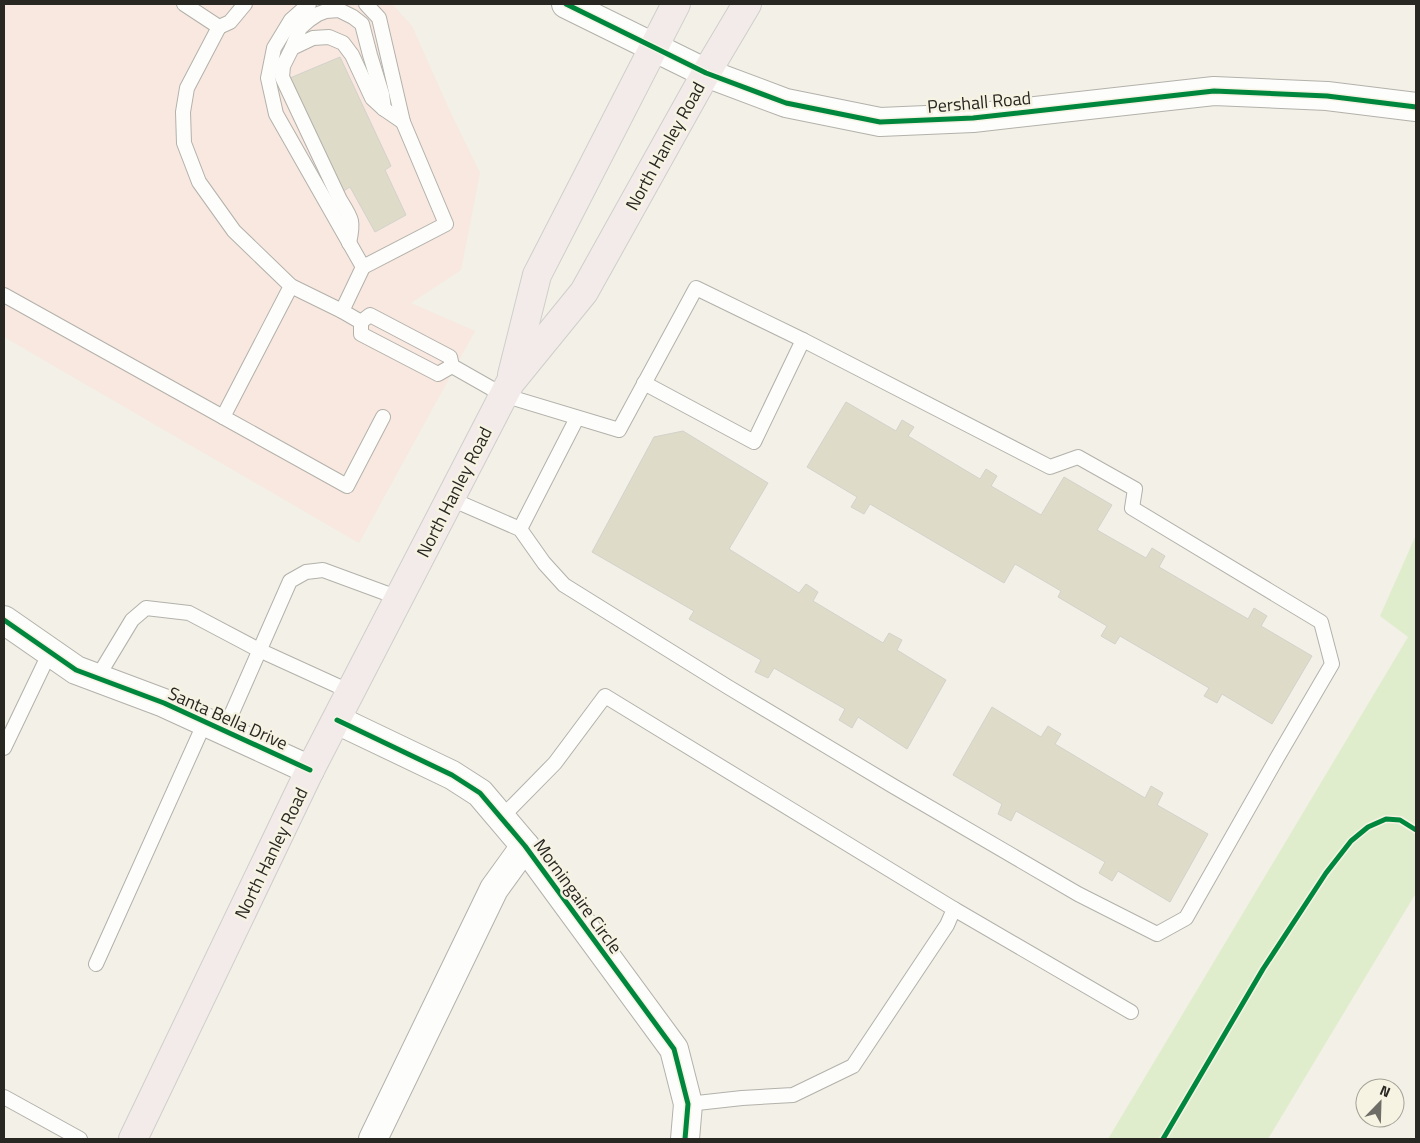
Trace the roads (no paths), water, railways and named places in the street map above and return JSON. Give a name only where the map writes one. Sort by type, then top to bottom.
[{"type":"main road","name":"North Hanley Road","points":[[506,390],[536,275],[676,4]]},
{"type":"main road","name":"North Hanley Road","points":[[133,1139],[310,770],[506,390],[584,292],[706,73],[747,4]]},
{"type":"street","name":"Pershall Road","points":[[566,4],[706,73],[786,103],[880,122],[973,118],[1214,91],[1327,96],[1416,107]]},
{"type":"street","name":"Santa Bella Drive","points":[[4,620],[76,670],[164,703],[310,770]]},
{"type":"street","name":"Morningaire Circle","points":[[337,720],[452,775],[480,793],[525,846],[674,1049],[688,1104],[685,1139]]},
{"type":"street","name":"Morningaire Circle","points":[[372,1139],[494,888],[525,846]]},
{"type":"lane","points":[[184,4],[219,27]]},
{"type":"lane","points":[[246,4],[230,22],[219,27],[187,88],[183,112],[184,143],[199,182],[234,231],[291,286],[361,322]]},
{"type":"lane","points":[[309,4],[291,20],[274,48],[268,78],[276,114],[363,266]]},
{"type":"lane","points":[[342,311],[363,266],[446,224],[403,122],[379,18],[366,4]]},
{"type":"lane","points":[[349,243],[353,228],[350,216],[340,200],[282,77],[282,66],[300,28],[318,14],[339,10],[353,16],[362,24],[382,94],[384,109]]},
{"type":"lane","points":[[292,48],[313,38],[329,37],[343,43],[356,64],[372,98],[403,122]]},
{"type":"lane","points":[[223,417],[291,286]]},
{"type":"lane","points":[[451,499],[520,529],[544,563],[564,585],[736,692],[1061,884],[1157,934],[1186,918],[1332,664],[1321,622],[1132,508],[1134,489],[1078,457],[1050,467],[803,340],[696,288],[619,430],[578,418],[506,390],[452,366]]},
{"type":"lane","points":[[4,295],[347,486],[383,417]]},
{"type":"lane","points":[[361,322],[370,315],[450,357],[452,366]]},
{"type":"lane","points":[[361,322],[361,334],[438,374],[452,366]]},
{"type":"lane","points":[[644,383],[754,442],[803,340]]},
{"type":"lane","points":[[520,529],[578,418]]},
{"type":"lane","points":[[96,964],[215,726],[259,650],[290,581],[306,572],[322,570],[400,598]]},
{"type":"lane","points":[[97,678],[132,620],[146,608],[189,613],[259,650],[351,692]]},
{"type":"lane","points":[[4,748],[50,652]]},
{"type":"lane","points":[[501,818],[555,763],[605,696],[954,909],[1131,1012]]},
{"type":"lane","points":[[688,1104],[793,1095],[853,1066],[947,925],[954,909]]},
{"type":"lane","points":[[4,1097],[80,1139]]}]
